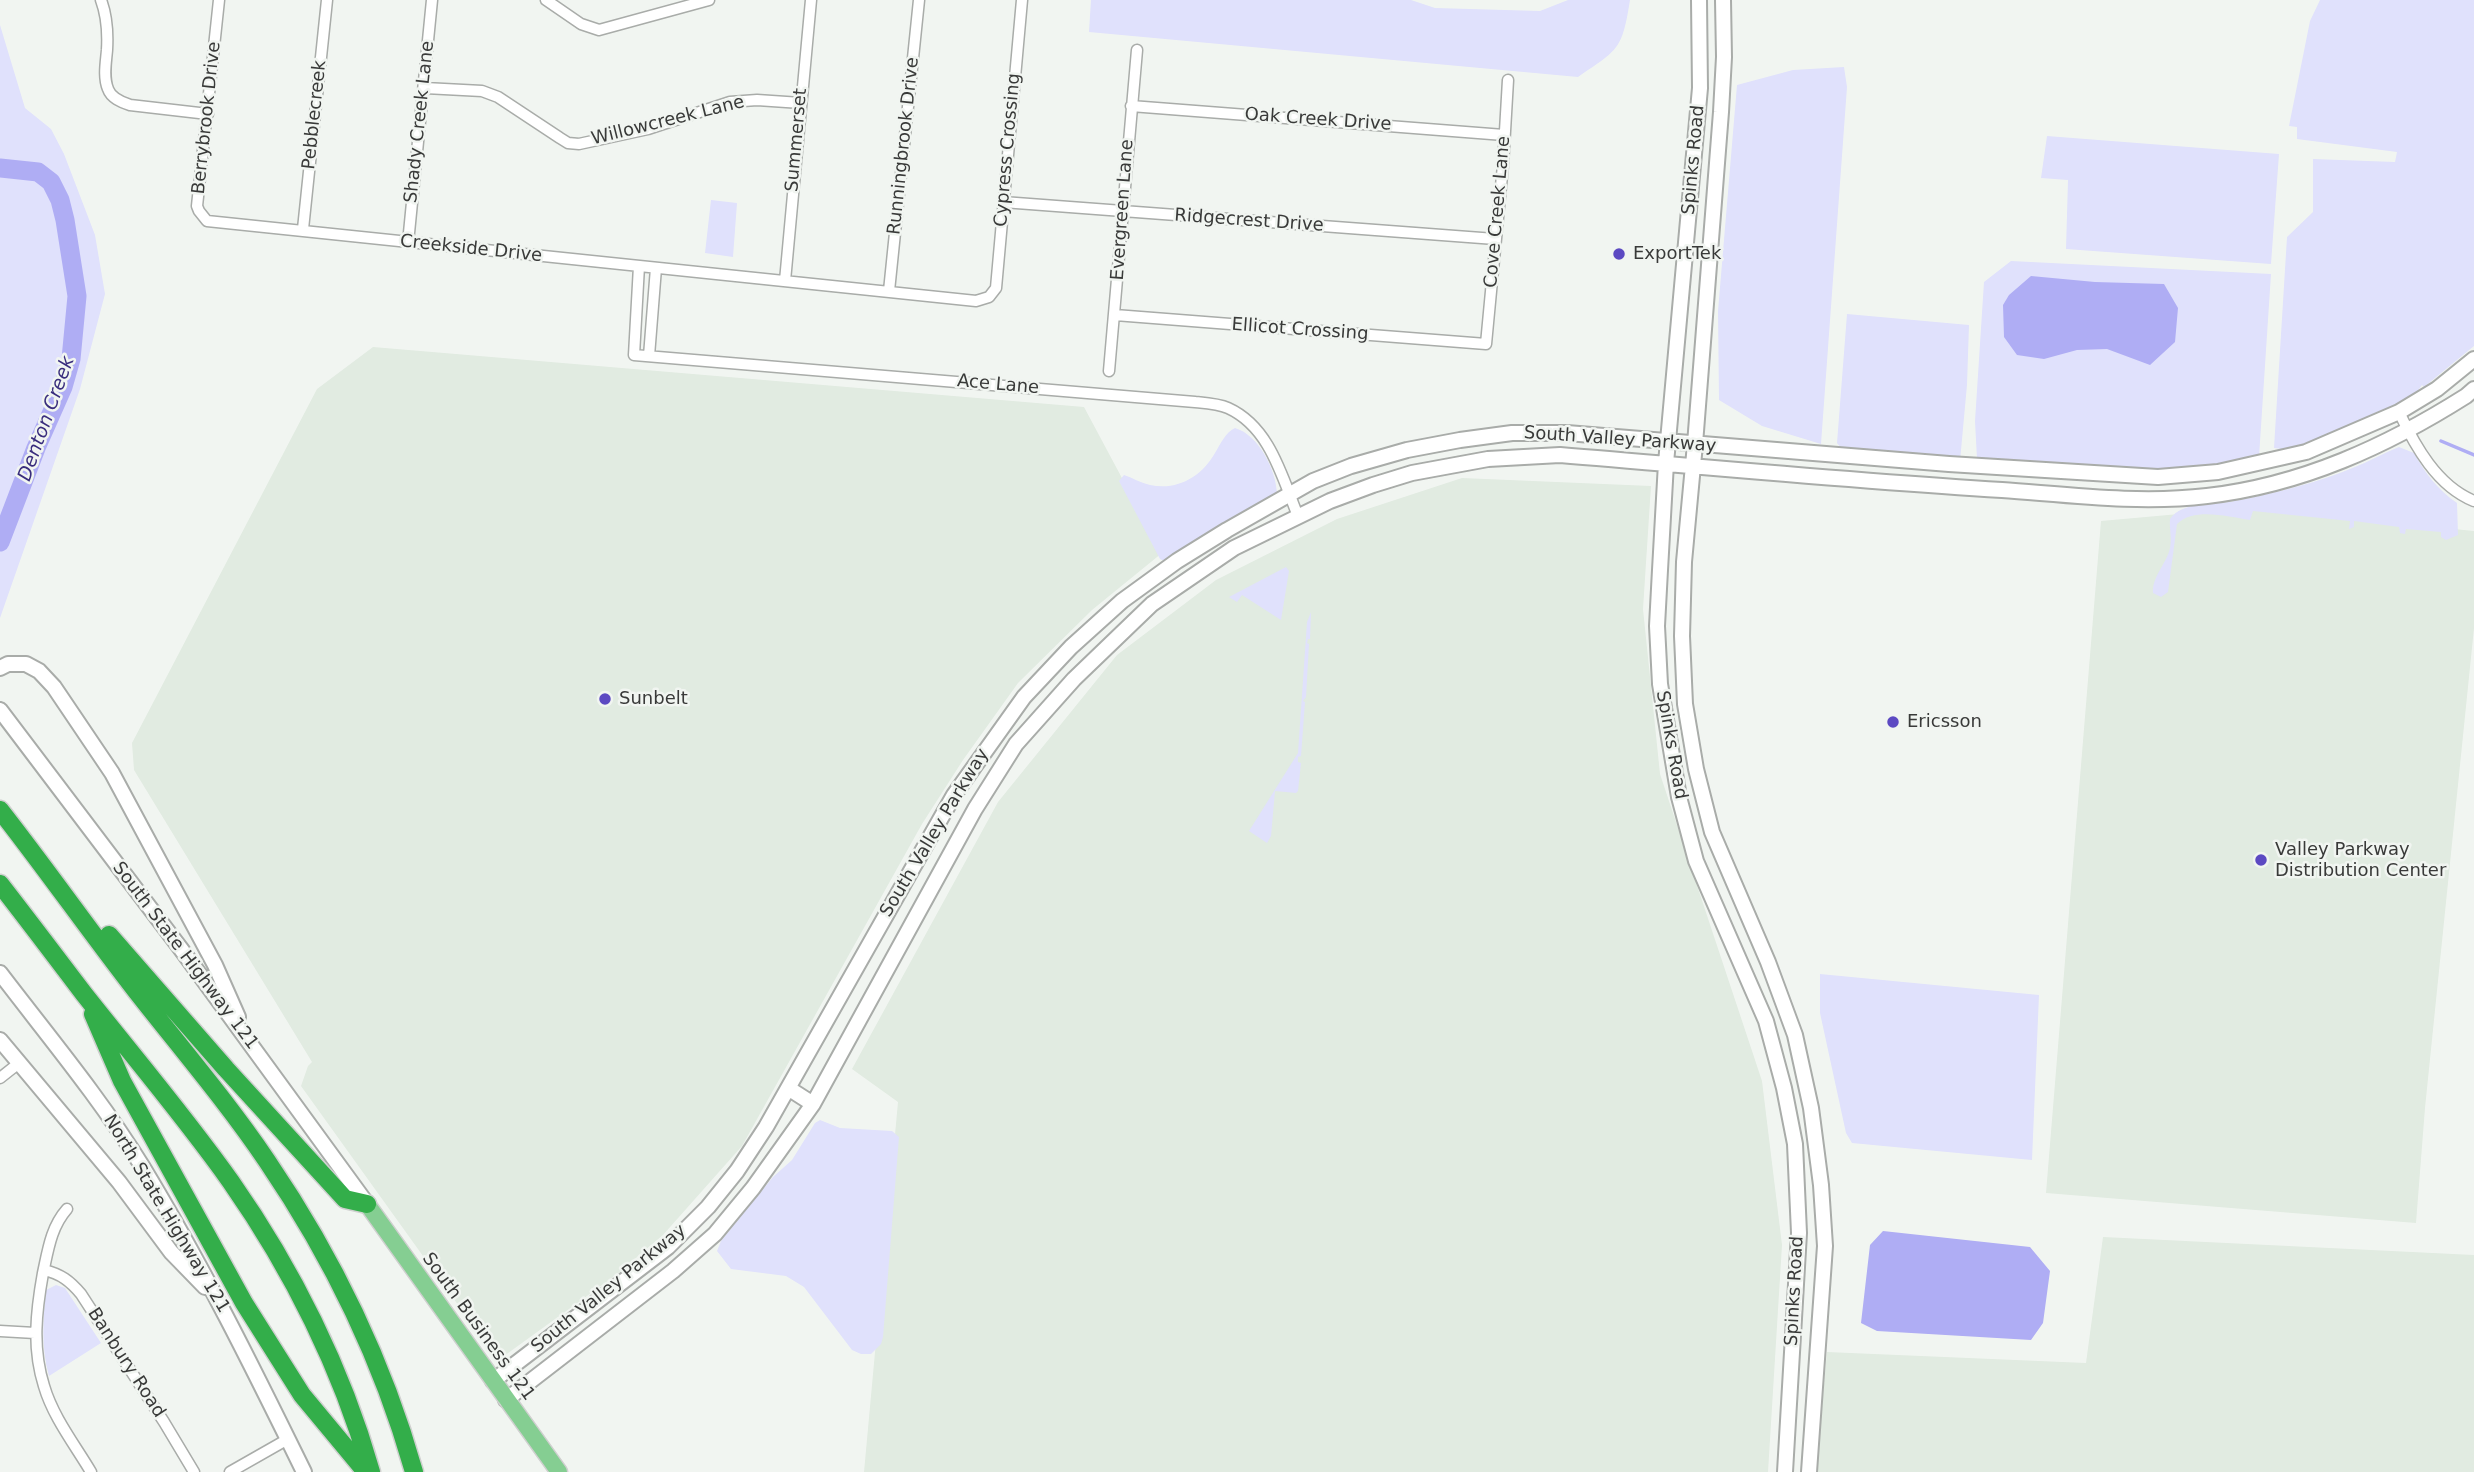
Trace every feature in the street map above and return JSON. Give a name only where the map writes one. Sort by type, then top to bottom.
[{"type":"highway","points":[[0,810],[233,1115],[296,1207],[350,1305],[394,1410],[414,1472]]},
{"type":"highway","points":[[0,884],[188,1123],[232,1183],[272,1246],[325,1348],[347,1400],[372,1472]]},
{"type":"highway","points":[[62,890],[81,900],[140,972],[345,1199],[367,1204]]},
{"type":"highway","points":[[85,995],[122,1081],[244,1303],[302,1395],[366,1472]]},
{"type":"main road","name":"Spinks Road","points":[[1699,0],[1700,88],[1666,463],[1657,626],[1665,721],[1679,797],[1696,860],[1766,1021],[1784,1088],[1795,1144],[1799,1233],[1785,1472]]},
{"type":"main road","name":"Spinks Road","points":[[1723,0],[1724,57],[1717,162],[1684,562],[1682,636],[1685,704],[1696,769],[1712,832],[1795,1035],[1815,1139],[1825,1246],[1810,1472]]},
{"type":"main road","points":[[1694,159],[1717,162]]},
{"type":"main road","name":"South Valley Parkway","points":[[493,1381],[676,1239],[708,1207],[737,1171],[788,1088],[954,795],[1024,697],[1122,601],[1177,561],[1312,481],[1351,466],[1407,450],[1512,433],[1567,433],[1965,466],[2158,477],[2218,472],[2306,452],[2399,412],[2437,389],[2474,359]]},
{"type":"main road","name":"South Valley Parkway","points":[[506,1400],[673,1271],[715,1234],[753,1188],[813,1104],[975,808],[1016,744],[1073,679],[1152,604],[1234,548],[1340,497],[1412,473],[1488,460],[1560,454],[1963,488],[2156,500],[2208,496],[2313,473],[2408,431],[2466,397],[2474,389]]},
{"type":"main road","points":[[1963,488],[1965,466]]},
{"type":"main road","points":[[2156,500],[2158,477]]},
{"type":"main road","points":[[0,668],[8,664],[26,664],[38,671],[54,687],[112,773],[215,965],[246,1038]]},
{"type":"main road","points":[[1056,664],[1073,679]]},
{"type":"main road","name":"South State Highway 121","points":[[0,710],[367,1204]]},
{"type":"main road","points":[[1732,946],[1756,936]]},
{"type":"main road","name":"North State Highway 121","points":[[0,973],[104,1110],[141,1165],[218,1301],[304,1472]]},
{"type":"main road","points":[[0,1040],[119,1182],[171,1252],[218,1301]]},
{"type":"main road","points":[[788,1088],[813,1104]]},
{"type":"main road","points":[[1795,1144],[1815,1139]]},
{"type":"main road","name":"South Business 121","points":[[367,1204],[559,1472]]},
{"type":"street","points":[[101,0],[107,28],[105,71],[107,89],[111,95],[130,105],[208,114]]},
{"type":"street","name":"Berrybrook Drive","points":[[219,0],[198,211],[207,221],[303,229]]},
{"type":"street","name":"Pebblecreek","points":[[303,229],[327,0]]},
{"type":"street","name":"Shady Creek Lane","points":[[408,243],[432,0]]},
{"type":"street","points":[[546,0],[581,24],[599,30],[709,0]]},
{"type":"street","name":"Summerset","points":[[785,281],[811,0]]},
{"type":"street","name":"Runningbrook Drive","points":[[889,291],[919,0]]},
{"type":"street","name":"Cypress Crossing","points":[[989,297],[996,288],[1022,0]]},
{"type":"street","name":"Evergreen Lane","points":[[1109,371],[1137,50]]},
{"type":"street","name":"Cove Creek Lane","points":[[1486,344],[1508,80]]},
{"type":"street","name":"Willowcreek Lane","points":[[425,88],[482,91],[498,97],[568,143],[579,144],[648,129],[730,102],[757,100],[800,103]]},
{"type":"street","name":"Oak Creek Drive","points":[[1131,106],[1504,135]]},
{"type":"street","name":"Ridgecrest Drive","points":[[1003,202],[1495,239]]},
{"type":"street","name":"Creekside Drive","points":[[303,229],[408,243],[976,301],[989,297]]},
{"type":"street","name":"Ace Lane","points":[[639,266],[634,355],[1227,407],[1257,428],[1274,457],[1298,516]]},
{"type":"street","points":[[649,356],[656,268]]},
{"type":"street","name":"Ellicot Crossing","points":[[1115,315],[1486,344]]},
{"type":"street","points":[[2399,412],[2428,463],[2448,485],[2474,501]]},
{"type":"street","points":[[0,1078],[19,1063]]},
{"type":"street","points":[[67,1209],[57,1220],[52,1232],[44,1270],[35,1333],[37,1357],[44,1387],[54,1409],[91,1472]]},
{"type":"street","name":"Banbury Road","points":[[44,1270],[59,1274],[81,1294],[194,1472]]},
{"type":"street","points":[[0,1331],[35,1333]]},
{"type":"street","points":[[230,1472],[288,1440]]},
{"type":"shaded area","points":[[1091,0],[1411,0],[1435,8],[1540,11],[1568,0],[1630,0],[1624,29],[1616,47],[1578,77],[1089,32]]},
{"type":"shaded area","points":[[2320,0],[2474,0],[2474,346],[2424,387],[2422,385],[2414,396],[2340,435],[2296,451],[2274,448],[2287,237],[2313,212],[2313,159],[2395,162],[2397,152],[2297,139],[2297,127],[2289,126],[2310,21]]},
{"type":"shaded area","points":[[0,25],[25,108],[51,129],[64,154],[95,235],[105,294],[80,389],[0,618]]},
{"type":"shaded area","points":[[1844,67],[1847,87],[1821,444],[1762,426],[1719,400],[1718,311],[1737,85],[1793,70]]},
{"type":"shaded area","points":[[2047,136],[2279,154],[2271,264],[2066,249],[2068,180],[2041,178]]},
{"type":"shaded area","points":[[711,200],[737,203],[733,257],[705,253]]},
{"type":"shaded area","points":[[2011,261],[2271,274],[2259,457],[2208,469],[2135,470],[1977,459],[1975,421],[1984,282]]},
{"type":"shaded area","points":[[1847,314],[1969,325],[1960,461],[1841,448],[1837,443]]},
{"type":"shaded area","points":[[373,347],[1084,407],[1162,553],[1092,610],[1018,683],[963,760],[922,824],[742,1146],[663,1235],[616,1275],[504,1356],[494,1355],[301,1086],[312,1062],[134,770],[132,743],[317,389]]},
{"type":"shaded area","points":[[1235,428],[1252,438],[1265,455],[1270,464],[1277,494],[1166,562],[1160,559],[1119,481],[1124,475],[1160,486],[1188,480],[1203,469],[1226,435]]},
{"type":"shaded area","points":[[2399,447],[2414,453],[2432,481],[2457,503],[2458,535],[2446,540],[2441,537],[2441,532],[2406,529],[2405,534],[2400,533],[2399,527],[2354,521],[2354,527],[2349,529],[2350,521],[2253,511],[2250,520],[2202,514],[2177,524],[2168,592],[2161,597],[2153,593],[2156,577],[2169,552],[2170,519],[2175,513],[2190,506],[2235,501],[2311,483],[2341,473]]},
{"type":"shaded area","points":[[1462,478],[1651,486],[1643,609],[1660,774],[1762,1081],[1782,1245],[1768,1472],[864,1472],[898,1102],[852,1069],[998,802],[1117,655],[1216,580],[1337,519]]},
{"type":"shaded area","points":[[2246,508],[2474,531],[2474,628],[2425,1108],[2416,1223],[2046,1193],[2101,521]]},
{"type":"shaded area","points":[[1286,567],[1289,571],[1281,620],[1242,595],[1237,602],[1229,597]]},
{"type":"shaded area","points":[[1311,612],[1301,756],[1298,757],[1298,762],[1301,763],[1298,791],[1275,791],[1271,836],[1267,843],[1249,831],[1298,753],[1307,622]]},
{"type":"shaded area","points":[[1820,974],[2039,995],[2032,1160],[1852,1143],[1846,1133],[1820,1013]]},
{"type":"shaded area","points":[[820,1120],[840,1128],[892,1131],[899,1137],[883,1337],[881,1344],[871,1354],[852,1350],[804,1287],[786,1276],[731,1269],[717,1251],[721,1241],[773,1177],[792,1160],[815,1123]]},
{"type":"shaded area","points":[[2103,1237],[2474,1255],[2474,1472],[1816,1472],[1827,1352],[2086,1363]]},
{"type":"shaded area","points":[[56,1285],[65,1288],[101,1343],[49,1376],[44,1344],[44,1312],[46,1290]]},
{"type":"water","points":[[2031,276],[2095,282],[2164,284],[2178,308],[2175,342],[2150,365],[2107,349],[2077,350],[2044,359],[2017,355],[2004,337],[2003,305],[2009,295]]},
{"type":"water","points":[[1883,1231],[2030,1247],[2050,1271],[2043,1323],[2031,1340],[1877,1331],[1861,1323],[1870,1245]]},
{"type":"waterway","name":"Denton Creek","points":[[0,168],[38,172],[51,182],[60,200],[65,220],[77,296],[71,359],[63,387],[0,542]]},
{"type":"waterway","points":[[2441,441],[2474,455]]},
{"type":"place","name":"ExportTek","points":[[1619,254]]},
{"type":"place","name":"Sunbelt","points":[[605,699]]},
{"type":"place","name":"Ericsson","points":[[1893,722]]},
{"type":"place","name":"Valley Parkway Distribution Center","points":[[2261,860]]}]
